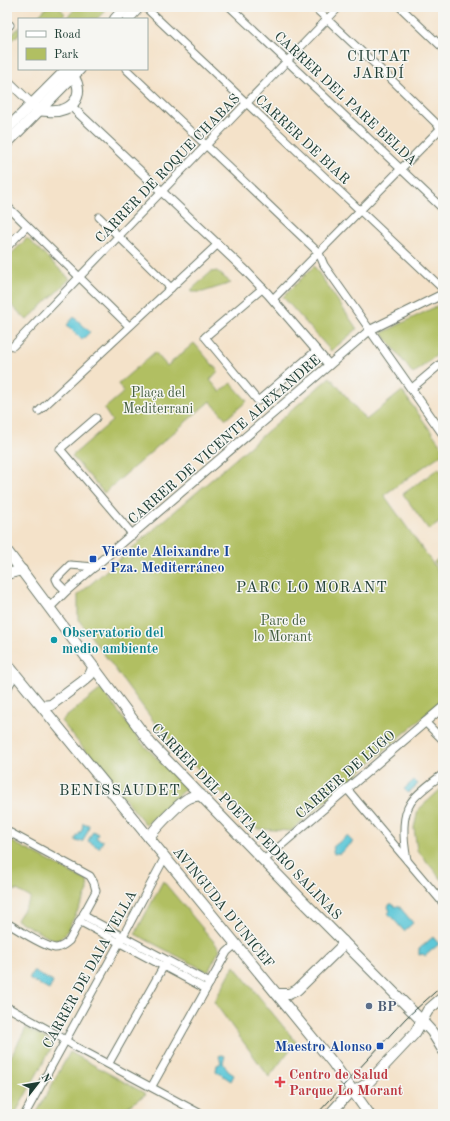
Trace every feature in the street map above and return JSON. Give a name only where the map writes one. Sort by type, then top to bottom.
[{"type":"main road","points":[[116,18],[126,7]]},
{"type":"main road","points":[[129,18],[139,7]]},
{"type":"main road","points":[[7,143],[36,107],[72,71],[77,81],[78,92],[76,99],[71,106],[64,111],[57,112],[36,107]]},
{"type":"main road","points":[[7,129],[36,107]]},
{"type":"main road","name":"CARRER DEL POETA PEDRO SALINAS","points":[[7,551],[151,744],[432,1032],[443,1050]]},
{"type":"main road","points":[[7,574],[22,570]]},
{"type":"main road","name":"AVINGUDA D'UNICEF","points":[[7,664],[278,994],[354,1091],[369,1114]]},
{"type":"main road","points":[[42,706],[52,704],[64,696],[90,674],[93,668]]},
{"type":"main road","points":[[149,838],[152,832],[189,797],[201,795]]},
{"type":"main road","points":[[278,994],[288,994],[297,990],[341,947],[344,941]]},
{"type":"main road","points":[[330,1114],[347,1096],[367,1084],[415,1033],[428,1010],[443,997]]},
{"type":"street","name":"CARRER DE BIAR","points":[[145,7],[443,289]]},
{"type":"street","name":"CARRER DEL PARE BELDA","points":[[230,7],[443,208]]},
{"type":"street","points":[[273,299],[442,128],[314,7]]},
{"type":"street","name":"CARRER DE ROQUE CHABAS","points":[[12,346],[339,7]]},
{"type":"street","points":[[400,7],[443,48]]},
{"type":"street","points":[[127,70],[319,253],[324,265],[443,434]]},
{"type":"street","points":[[7,80],[36,107]]},
{"type":"street","points":[[71,106],[263,288],[329,365]]},
{"type":"street","points":[[7,206],[129,326]]},
{"type":"street","points":[[99,217],[171,288]]},
{"type":"street","points":[[7,247],[27,226]]},
{"type":"street","points":[[39,411],[218,244]]},
{"type":"street","name":"CARRER DE VICENTE ALEXANDRE","points":[[263,288],[205,337],[258,401],[317,350]]},
{"type":"street","name":"CARRER DE VICENTE ALEXANDRE","points":[[50,607],[66,591],[95,568],[370,330],[443,294]]},
{"type":"street","points":[[412,389],[443,362]]},
{"type":"street","points":[[96,418],[60,449],[133,535]]},
{"type":"street","points":[[66,591],[56,579],[70,565],[95,568]]},
{"type":"street","points":[[7,688],[15,674]]},
{"type":"street","name":"CARRER DE LUGO","points":[[264,860],[443,707]]},
{"type":"street","points":[[425,722],[443,740]]},
{"type":"street","points":[[408,862],[404,845],[404,830],[410,804],[443,774]]},
{"type":"street","points":[[347,789],[443,903]]},
{"type":"street","points":[[7,831],[90,876],[96,891],[69,941],[63,946],[56,948],[46,944],[7,923]]},
{"type":"street","name":"CARRER DE DAIA VELLA","points":[[24,1114],[121,940],[165,857]]},
{"type":"street","points":[[84,913],[88,918],[121,940]]},
{"type":"street","points":[[79,921],[121,940],[208,986]]},
{"type":"street","points":[[152,1086],[227,952],[236,944]]},
{"type":"street","points":[[109,1063],[166,963]]},
{"type":"street","points":[[7,1007],[201,1114]]},
{"type":"green space","points":[[47,7],[59,7],[65,14],[61,18],[37,18]]},
{"type":"green space","points":[[77,7],[101,7],[105,11],[98,18],[66,18]]},
{"type":"green space","points":[[18,28],[18,36],[7,44],[7,40]]},
{"type":"green space","points":[[27,238],[70,279],[27,320],[7,301],[7,258]]},
{"type":"green space","points":[[314,266],[357,329],[331,351],[283,297]]},
{"type":"green space","points":[[217,271],[231,283],[203,292],[192,292],[191,290],[211,272]]},
{"type":"green space","points":[[443,303],[443,350],[413,374],[382,333]]},
{"type":"green space","name":"Plaça del Mediterrani","points":[[194,343],[218,371],[210,380],[220,392],[231,383],[247,401],[226,419],[210,401],[104,493],[72,456],[112,421],[104,409],[124,392],[118,384],[155,352],[167,366]]},
{"type":"green space","name":"Parc de lo Morant","points":[[330,377],[366,420],[402,391],[443,448],[443,453],[384,495],[443,578],[443,700],[291,831],[257,829],[160,730],[78,619],[78,595]]},
{"type":"green space","points":[[439,468],[443,474],[443,520],[429,530],[403,494]]},
{"type":"green space","points":[[443,555],[443,574],[434,562]]},
{"type":"green space","points":[[101,689],[142,743],[186,788],[146,825],[61,721]]},
{"type":"green space","points":[[443,787],[443,881],[417,850],[414,828],[418,810]]},
{"type":"green space","points":[[7,839],[87,881],[88,891],[66,933],[59,940],[53,940],[17,920],[31,898],[7,886]]},
{"type":"green space","points":[[163,881],[220,949],[208,972],[135,934]]},
{"type":"green space","points":[[234,966],[296,1042],[269,1077],[214,1002]]},
{"type":"green space","points":[[26,1028],[54,1043],[15,1114],[7,1114],[7,1064]]},
{"type":"green space","points":[[70,1052],[146,1094],[117,1114],[36,1114]]},
{"type":"water","points":[[74,317],[90,332],[82,340],[67,325]]},
{"type":"water","points":[[414,780],[418,784],[408,793],[404,789]]},
{"type":"water","points":[[83,823],[89,825],[88,830],[83,841],[79,842],[76,841],[76,838],[82,830]]},
{"type":"water","points":[[93,831],[98,834],[96,838],[103,841],[99,848],[88,841]]},
{"type":"water","points":[[347,836],[353,842],[339,854],[334,854],[333,847]]},
{"type":"water","points":[[390,904],[396,907],[398,905],[413,923],[404,931],[388,913],[390,911],[388,907]]},
{"type":"water","points":[[433,937],[439,944],[425,956],[423,954],[419,955],[419,949]]},
{"type":"water","points":[[33,971],[53,982],[49,990],[29,979]]},
{"type":"water","points":[[219,1056],[225,1056],[223,1063],[228,1071],[234,1075],[231,1081],[216,1071],[217,1065],[221,1063]]},
{"type":"tram line","points":[[317,1114],[406,1018],[443,985]]},
{"type":"place","name":"Vicente Aleixandre I - Pza. Mediterráneo","points":[[93,559]]},
{"type":"place","name":"Observatorio del medio ambiente","points":[[54,640]]},
{"type":"place","name":"BP","points":[[369,1006]]},
{"type":"place","name":"Maestro Alonso","points":[[380,1046]]},
{"type":"place","name":"Centro de Salud Parque Lo Morant","points":[[280,1082]]},
{"type":"district","name":"CIUTAT JARDÍ","points":[[379,64]]},
{"type":"district","name":"PARC LO MORANT","points":[[312,587]]},
{"type":"district","name":"BENISSAUDET","points":[[120,790]]}]
